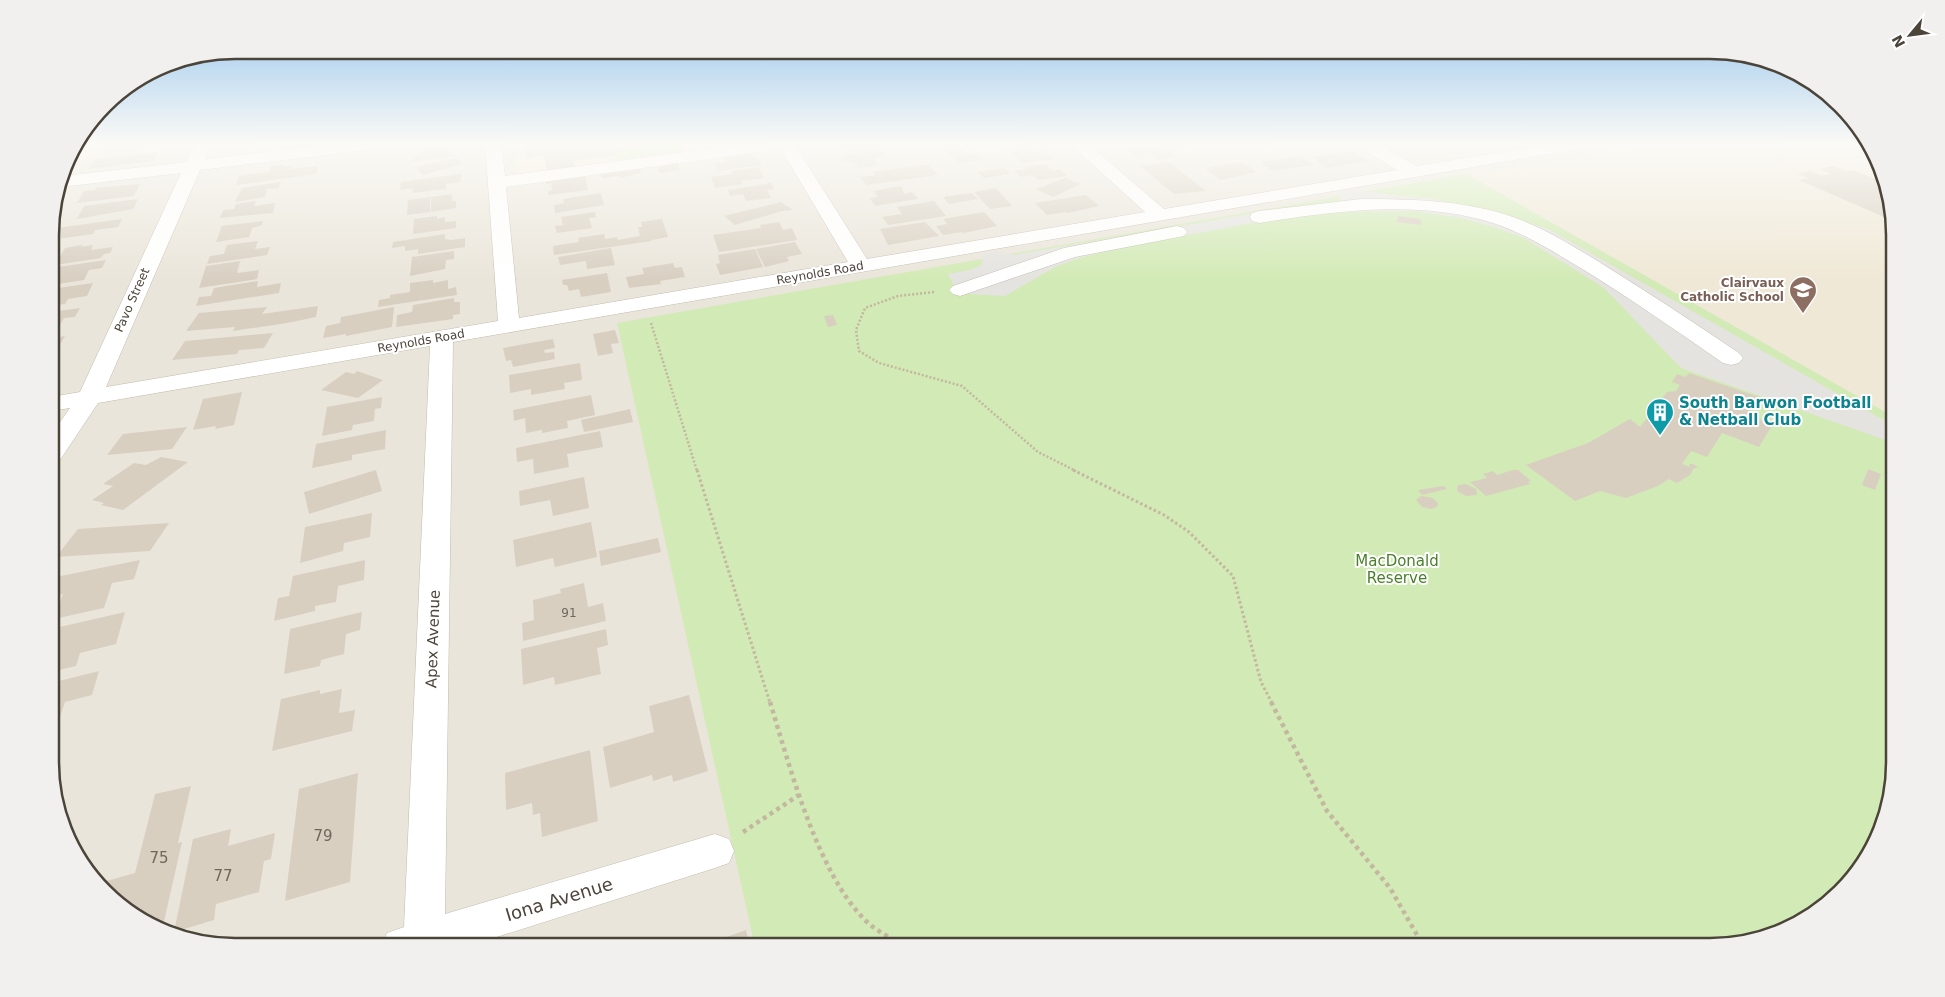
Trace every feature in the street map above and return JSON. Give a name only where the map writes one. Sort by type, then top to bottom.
[{"type":"street","name":"Pavo Street","points":[[59,442],[88,398],[182,189]]},
{"type":"street","points":[[497,189],[509,326]]},
{"type":"street","points":[[814,189],[861,266]]},
{"type":"street","points":[[1130,189],[1160,215]]},
{"type":"street","name":"Reynolds Road","points":[[59,403],[1314,189]]},
{"type":"street","points":[[1340,189],[1365,206]]},
{"type":"street","points":[[1236,221],[1288,212],[1405,204],[1464,211],[1528,230],[1553,242],[1610,277],[1731,358]]},
{"type":"street","points":[[960,290],[1091,248],[1197,228]]},
{"type":"street","points":[[986,245],[1012,272]]},
{"type":"street","name":"Apex Avenue","points":[[413,938],[442,337]]},
{"type":"street","name":"Iona Avenue","points":[[432,938],[715,851]]},
{"type":"path","points":[[960,290],[898,296],[866,308],[856,330],[860,351],[879,363],[962,386],[1038,452],[1164,515],[1189,532],[1233,576],[1261,682],[1327,811],[1390,888],[1419,938]]},
{"type":"path","points":[[640,304],[652,325],[799,794],[825,858],[843,892],[866,921],[892,938]]},
{"type":"path","points":[[715,851],[799,794]]},
{"type":"shaded area","points":[[65,189],[1880,189],[1886,223],[1886,774],[1883,797],[1877,819],[1857,860],[1835,887],[1808,909],[1767,929],[1745,935],[1722,938],[223,938],[200,935],[178,929],[137,909],[102,878],[88,860],[72,830],[60,785],[59,223]]},
{"type":"shaded area","name":"Clairvaux Catholic School","points":[[1491,189],[1880,189],[1886,223],[1886,412]]},
{"type":"shaded area","points":[[1348,190],[1433,199],[1524,221],[1550,230],[1886,421],[1886,440],[1681,368],[1604,288],[1524,238],[1461,218],[1414,211],[1337,212],[1284,217],[1129,246],[1079,258],[1055,267],[1005,296],[967,294],[955,287],[948,274],[970,270],[982,265],[983,254],[999,251],[1013,255],[1285,208],[1335,203],[1341,200],[1337,192]]},
{"type":"green space","name":"MacDonald Reserve","points":[[1383,189],[1492,189],[1886,412],[1886,774],[1883,797],[1873,830],[1857,860],[1843,878],[1808,909],[1778,925],[1733,937],[753,938],[617,323]]},
{"type":"building","points":[[138,189],[134,196],[77,203],[84,191]]},
{"type":"building","points":[[242,189],[273,189],[267,189],[265,197],[235,202]]},
{"type":"building","points":[[413,189],[446,189],[446,189],[412,193]]},
{"type":"building","points":[[774,189],[767,190],[771,198],[746,201],[743,194],[730,196],[728,190]]},
{"type":"building","points":[[902,189],[904,194],[912,192],[918,199],[875,206],[870,198],[878,197],[874,191]]},
{"type":"building","points":[[996,189],[1012,206],[990,209],[974,192]]},
{"type":"building","points":[[1037,189],[1071,189],[1053,197]]},
{"type":"building","points":[[1167,189],[1203,189],[1206,191],[1174,194]]},
{"type":"building","points":[[1819,189],[1880,189],[1886,218]]},
{"type":"building","points":[[588,190],[548,195],[548,191]]},
{"type":"building","points":[[601,193],[604,205],[555,213],[554,205],[564,203],[563,199]]},
{"type":"building","points":[[972,193],[978,199],[949,204],[943,197]]},
{"type":"building","points":[[452,194],[452,201],[456,201],[456,208],[431,212],[431,197]]},
{"type":"building","points":[[1086,195],[1099,206],[1068,213],[1047,215],[1035,203]]},
{"type":"building","points":[[430,197],[430,212],[407,215],[408,200]]},
{"type":"building","points":[[138,199],[133,209],[77,219],[84,206]]},
{"type":"building","points":[[256,201],[254,206],[275,203],[273,213],[220,218],[223,210],[234,209],[236,204]]},
{"type":"building","points":[[934,201],[946,216],[888,225],[882,217],[902,214],[897,207]]},
{"type":"building","points":[[781,202],[793,210],[782,211],[735,225],[724,216]]},
{"type":"building","points":[[595,212],[596,217],[589,218],[592,228],[557,233],[555,226],[563,225],[561,217]]},
{"type":"building","points":[[984,212],[997,226],[943,235],[936,226],[947,224],[943,219]]},
{"type":"building","points":[[437,216],[437,219],[445,217],[445,222],[456,221],[456,228],[413,234],[414,219]]},
{"type":"building","points":[[1398,216],[1421,219],[1421,225],[1397,222]]},
{"type":"building","points":[[122,219],[118,227],[95,230],[93,234],[59,239],[59,228]]},
{"type":"building","points":[[662,219],[668,237],[554,255],[553,246],[579,242],[578,238],[604,234],[605,239],[617,237],[618,240],[640,236],[638,227],[642,227],[641,222]]},
{"type":"building","points":[[263,221],[262,225],[252,228],[249,237],[216,242],[222,226]]},
{"type":"building","points":[[779,222],[783,230],[792,228],[797,240],[719,252],[713,235],[761,228],[760,225]]},
{"type":"building","points":[[925,222],[939,236],[888,245],[880,229]]},
{"type":"building","points":[[445,234],[445,239],[465,238],[465,247],[418,254],[418,249],[405,251],[405,246],[392,248],[393,242]]},
{"type":"building","points":[[258,241],[255,249],[270,247],[267,255],[207,264],[210,256],[224,254],[227,245]]},
{"type":"building","points":[[795,242],[802,254],[787,257],[789,261],[765,267],[756,249]]},
{"type":"building","points":[[82,245],[81,247],[93,245],[91,250],[113,247],[110,253],[104,254],[101,258],[59,264],[59,258],[65,248]]},
{"type":"building","points":[[611,248],[615,265],[587,269],[586,261],[560,265],[558,257]]},
{"type":"building","points":[[755,249],[763,267],[720,275],[716,264],[720,263],[718,255]]},
{"type":"building","points":[[454,251],[454,259],[446,260],[445,269],[410,276],[412,257]]},
{"type":"building","points":[[106,260],[102,268],[89,270],[84,280],[59,284],[59,267]]},
{"type":"building","points":[[240,261],[237,273],[259,270],[257,279],[199,288],[206,266]]},
{"type":"building","points":[[673,263],[675,268],[682,267],[685,277],[660,281],[661,284],[629,288],[626,277],[644,274],[642,268]]},
{"type":"building","points":[[607,273],[611,292],[581,297],[579,289],[569,291],[567,285],[563,285],[562,280]]},
{"type":"building","points":[[433,280],[433,283],[448,280],[448,289],[456,287],[457,295],[378,307],[379,300],[390,298],[390,295],[410,292],[410,283]]},
{"type":"building","points":[[258,281],[257,287],[281,283],[279,293],[196,306],[199,297],[211,296],[214,288]]},
{"type":"building","points":[[93,283],[87,296],[68,299],[65,304],[59,305],[59,288]]},
{"type":"building","points":[[454,298],[454,302],[460,302],[460,314],[453,315],[453,319],[396,327],[397,315],[412,312],[413,305]]},
{"type":"building","points":[[318,306],[316,317],[287,323],[233,331],[235,327],[186,331],[199,313],[267,307],[262,314]]},
{"type":"building","points":[[394,307],[392,327],[346,336],[346,334],[323,338],[326,326],[340,323],[341,317]]},
{"type":"building","points":[[80,308],[75,317],[64,318],[59,327],[59,311]]},
{"type":"building","points":[[833,315],[837,325],[828,327],[824,316]]},
{"type":"building","points":[[615,330],[619,343],[611,344],[613,353],[598,356],[593,334]]},
{"type":"building","points":[[273,333],[264,348],[239,350],[237,354],[172,360],[185,341]]},
{"type":"building","points":[[65,336],[59,346],[59,337]]},
{"type":"building","points":[[553,339],[555,348],[544,350],[545,353],[554,352],[555,359],[513,367],[511,360],[506,361],[503,348]]},
{"type":"building","points":[[580,363],[582,380],[564,383],[565,389],[531,395],[531,389],[510,393],[509,375]]},
{"type":"building","points":[[357,371],[383,380],[358,398],[321,390],[346,372],[354,374]]},
{"type":"building","name":"South Barwon Football & Netball Club","points":[[1689,373],[1759,397],[1748,415],[1773,424],[1759,447],[1722,433],[1707,457],[1691,451],[1682,464],[1690,467],[1689,464],[1693,464],[1698,467],[1693,469],[1690,475],[1677,483],[1669,479],[1658,486],[1626,498],[1600,491],[1575,501],[1526,465],[1588,443],[1630,419],[1640,427],[1667,392],[1676,391],[1680,385],[1672,382],[1677,374],[1686,377]]},
{"type":"building","points":[[242,392],[234,425],[215,429],[216,426],[193,430],[203,399]]},
{"type":"building","points":[[591,395],[595,415],[567,421],[568,428],[542,433],[542,430],[526,433],[525,418],[514,421],[513,410]]},
{"type":"building","points":[[382,397],[381,408],[375,409],[374,421],[353,425],[352,430],[322,436],[327,407]]},
{"type":"building","points":[[630,409],[633,422],[584,432],[581,420]]},
{"type":"building","points":[[187,427],[172,449],[107,455],[123,434]]},
{"type":"building","points":[[386,430],[385,449],[352,455],[352,460],[312,468],[316,444]]},
{"type":"building","points":[[600,431],[603,447],[567,454],[569,467],[534,474],[533,459],[517,462],[516,448]]},
{"type":"building","points":[[161,457],[188,462],[123,510],[101,505],[104,503],[92,500],[113,486],[103,484],[134,463],[146,465]]},
{"type":"building","points":[[1868,469],[1881,474],[1875,490],[1862,485]]},
{"type":"building","points":[[376,470],[382,491],[309,514],[304,492]]},
{"type":"building","points":[[1518,470],[1531,481],[1528,482],[1530,484],[1486,496],[1470,482],[1487,478],[1483,474],[1493,471],[1497,475]]},
{"type":"building","points":[[584,477],[589,508],[553,516],[550,500],[520,506],[519,491]]},
{"type":"building","points":[[1466,484],[1476,489],[1477,495],[1466,496],[1457,491],[1458,485]]},
{"type":"building","points":[[1444,486],[1447,489],[1422,495],[1418,490]]},
{"type":"building","points":[[1421,496],[1433,498],[1438,503],[1437,507],[1431,509],[1422,507],[1416,500]]},
{"type":"building","points":[[372,513],[370,537],[344,543],[343,551],[300,563],[305,527]]},
{"type":"building","points":[[591,522],[597,557],[555,567],[553,558],[516,567],[513,540]]},
{"type":"building","points":[[169,523],[150,551],[59,557],[59,553],[78,529]]},
{"type":"building","points":[[658,538],[661,552],[601,566],[599,551]]},
{"type":"building","points":[[140,560],[134,579],[112,583],[104,608],[59,618],[59,605],[63,594],[59,595],[59,576]]},
{"type":"building","points":[[365,560],[364,580],[338,586],[336,602],[315,606],[315,611],[274,621],[278,598],[289,596],[293,576]]},
{"type":"building","points":[[584,583],[588,607],[603,603],[606,621],[523,641],[522,623],[534,620],[533,600],[561,593],[560,589]]},
{"type":"building","points":[[125,612],[116,644],[80,653],[76,666],[59,670],[59,627]]},
{"type":"building","points":[[362,612],[360,630],[346,634],[344,654],[321,660],[320,666],[284,674],[290,629]]},
{"type":"building","points":[[606,629],[608,645],[597,648],[601,674],[555,685],[554,677],[523,685],[521,649]]},
{"type":"building","points":[[99,671],[92,695],[65,702],[59,720],[59,681]]},
{"type":"building","points":[[342,689],[339,713],[355,710],[352,731],[272,751],[281,699],[320,690],[320,694]]},
{"type":"building","points":[[689,695],[708,771],[673,782],[672,775],[653,781],[652,775],[610,788],[603,747],[654,732],[649,706]]},
{"type":"building","points":[[590,750],[598,821],[542,837],[540,813],[533,815],[532,803],[506,810],[505,773]]},
{"type":"building","points":[[358,773],[350,882],[285,901],[299,789]]},
{"type":"building","points":[[191,786],[178,843],[182,842],[164,923],[137,909],[105,881],[135,873],[155,794]]},
{"type":"building","points":[[231,829],[228,846],[275,833],[271,859],[264,861],[259,892],[216,904],[214,920],[181,930],[175,928],[193,839]]},
{"type":"building","points":[[746,930],[748,938],[723,938]]},
{"type":"place","name":"Clairvaux Catholic School","points":[[1803,314]]},
{"type":"place","name":"South Barwon Football & Netball Club","points":[[1660,436]]}]
